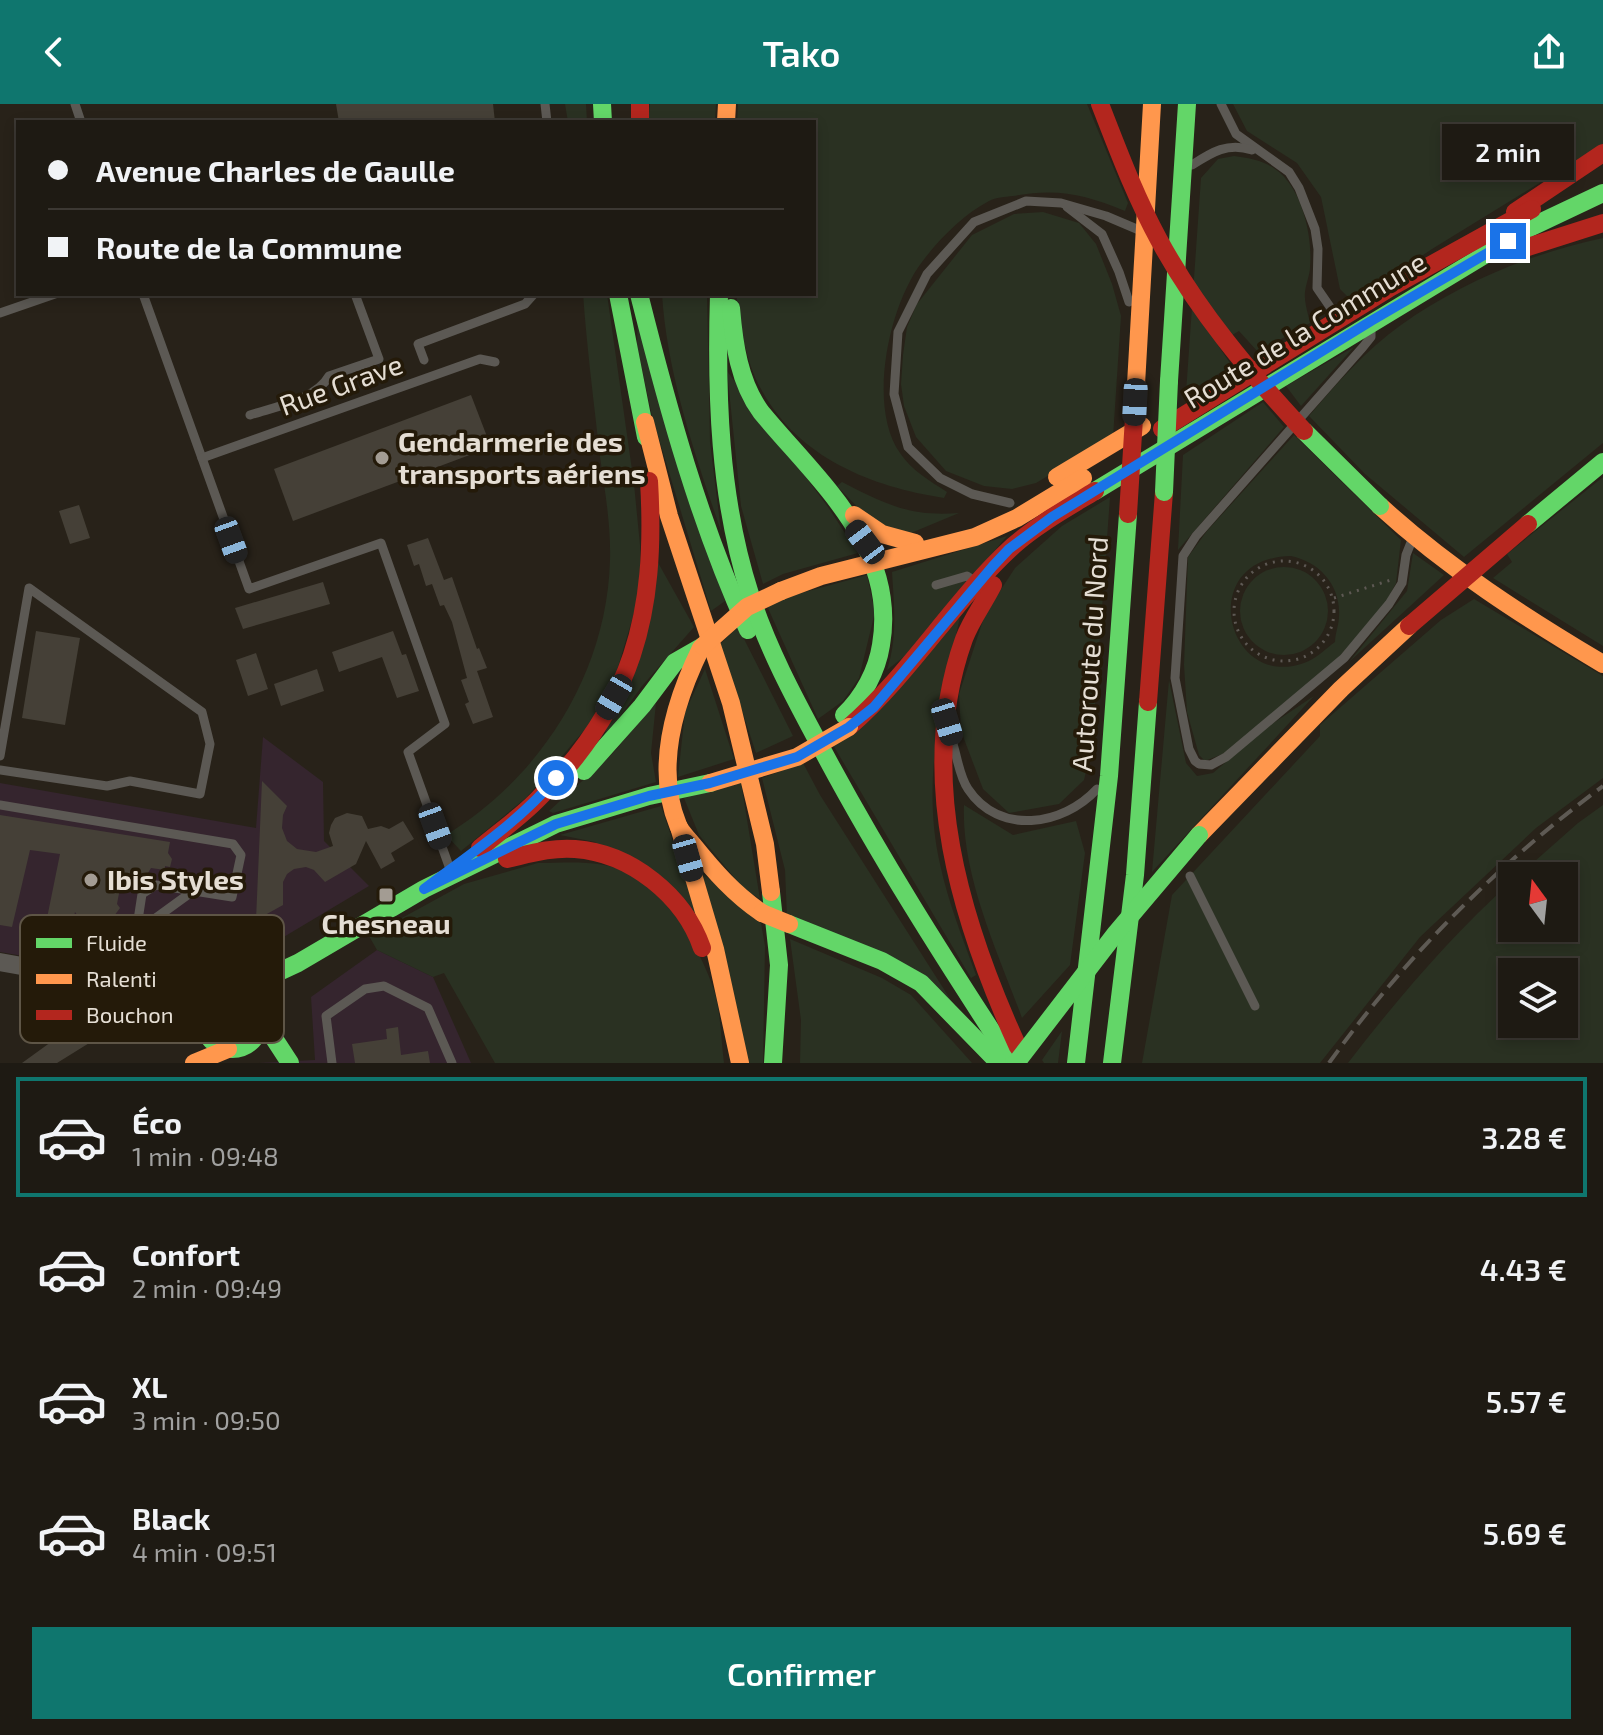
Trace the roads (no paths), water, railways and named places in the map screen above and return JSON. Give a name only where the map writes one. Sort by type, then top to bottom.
[{"type":"main road","points":[[1100,104],[1136,196],[1170,258],[1208,316],[1259,382],[1318,449],[1413,538],[1510,607],[1603,664]]},
{"type":"main road","name":"Autoroute du Nord","points":[[1076,1063],[1109,776],[1152,104]]},
{"type":"main road","points":[[1112,1063],[1135,875],[1164,492],[1187,104]]},
{"type":"main road","points":[[1487,232],[1603,153]]},
{"type":"main road","points":[[1487,232],[1603,175]]},
{"type":"main road","name":"Route de la Commune","points":[[456,870],[556,824],[797,757],[846,721],[874,707],[1009,549],[1052,517],[1529,228],[1603,193]]},
{"type":"main road","name":"Route de la Commune","points":[[1466,267],[1603,223]]},
{"type":"main road","name":"Route de la Commune","points":[[1332,322],[1487,232]]},
{"type":"main road","points":[[618,296],[631,365],[669,516],[731,703],[765,844],[779,965],[773,1063]]},
{"type":"main road","points":[[640,296],[691,482],[728,588],[799,733],[881,877],[994,1056]]},
{"type":"main road","points":[[652,296],[675,424]]},
{"type":"main road","points":[[719,296],[717,342],[724,459],[744,573],[761,621],[800,709],[859,818],[947,963],[1006,1053],[1016,1063],[1116,933],[1199,835],[1341,689],[1409,626],[1603,462]]},
{"type":"main road","points":[[730,296],[734,340],[747,386],[758,408],[821,483],[865,542],[875,562],[886,608],[886,631],[874,671],[846,721]]},
{"type":"main road","points":[[900,557],[915,543],[962,529],[1266,354],[1332,322]]},
{"type":"main road","points":[[480,848],[534,812],[581,774],[642,706],[675,662],[703,646],[747,607],[821,576],[975,537],[1017,518],[1332,322]]},
{"type":"main road","points":[[284,969],[456,870],[539,798],[591,739],[626,677],[647,603],[653,526],[645,422]]},
{"type":"main road","points":[[821,483],[864,527],[888,538],[915,543]]},
{"type":"main road","points":[[1026,1063],[976,951],[954,870],[945,817],[944,752],[950,687],[959,654],[981,602],[1052,517]]},
{"type":"main road","points":[[703,646],[684,681],[671,721],[671,791],[715,949],[740,1063]]},
{"type":"main road","points":[[679,827],[731,892],[762,913],[882,961],[921,983],[994,1056]]},
{"type":"main road","points":[[456,870],[537,852],[576,849],[608,856],[659,886],[688,916],[724,996]]},
{"type":"main road","points":[[284,976],[298,963]]},
{"type":"main road","points":[[192,1063],[200,1043]]},
{"type":"main road","points":[[214,1043],[260,1051],[280,1063]]},
{"type":"main road","points":[[192,1063],[244,1043]]},
{"type":"main road","points":[[278,1043],[290,1063]]},
{"type":"street","points":[[0,962],[20,966]]},
{"type":"lane","points":[[1221,104],[1236,134],[1289,172],[1308,206],[1318,249],[1317,288],[1332,322]]},
{"type":"lane","points":[[1183,171],[1224,147],[1240,146],[1257,151]]},
{"type":"lane","points":[[1010,503],[972,494],[940,478],[908,447],[894,394],[898,332],[927,274],[974,222],[1026,201],[1061,203],[1106,216],[1146,233]]},
{"type":"lane","points":[[1061,203],[1102,234],[1127,296],[1138,348]]},
{"type":"lane","points":[[0,313],[49,296]]},
{"type":"lane","points":[[144,296],[249,589],[381,543],[445,724],[408,752],[456,870]]},
{"type":"lane","points":[[250,415],[309,394],[325,383],[329,376],[379,359],[356,296]]},
{"type":"lane","points":[[424,360],[418,344],[525,304],[532,296]]},
{"type":"lane","points":[[1371,321],[1371,337],[1225,502],[1183,556],[1175,678],[1189,749],[1195,761],[1211,765],[1226,757],[1344,658],[1389,604],[1402,583],[1406,555],[1413,538]]},
{"type":"lane","name":"Rue Grave","points":[[202,458],[480,359],[495,362]]},
{"type":"lane","points":[[936,585],[967,576],[978,583]]},
{"type":"lane","points":[[0,756],[29,588],[202,712],[210,744],[200,794],[130,781],[107,786],[0,770]]},
{"type":"lane","points":[[947,722],[967,788],[993,813],[1019,822],[1057,816],[1083,804],[1109,776]]},
{"type":"lane","points":[[0,805],[233,844],[241,855],[232,897],[156,885],[142,894],[139,915]]},
{"type":"lane","points":[[1190,876],[1255,1006]]},
{"type":"lane","points":[[160,915],[193,891]]},
{"type":"lane","points":[[332,1063],[326,1016],[365,989],[384,986],[428,1008],[452,1063]]},
{"type":"railway","points":[[1329,1063],[1389,986],[1455,914],[1527,847],[1603,786]]},
{"type":"place","name":"Gendarmerie des transports aériens","points":[[382,458]]},
{"type":"place","name":"Ibis Styles","points":[[91,880]]},
{"type":"place","name":"Chesneau","points":[[386,895]]}]
